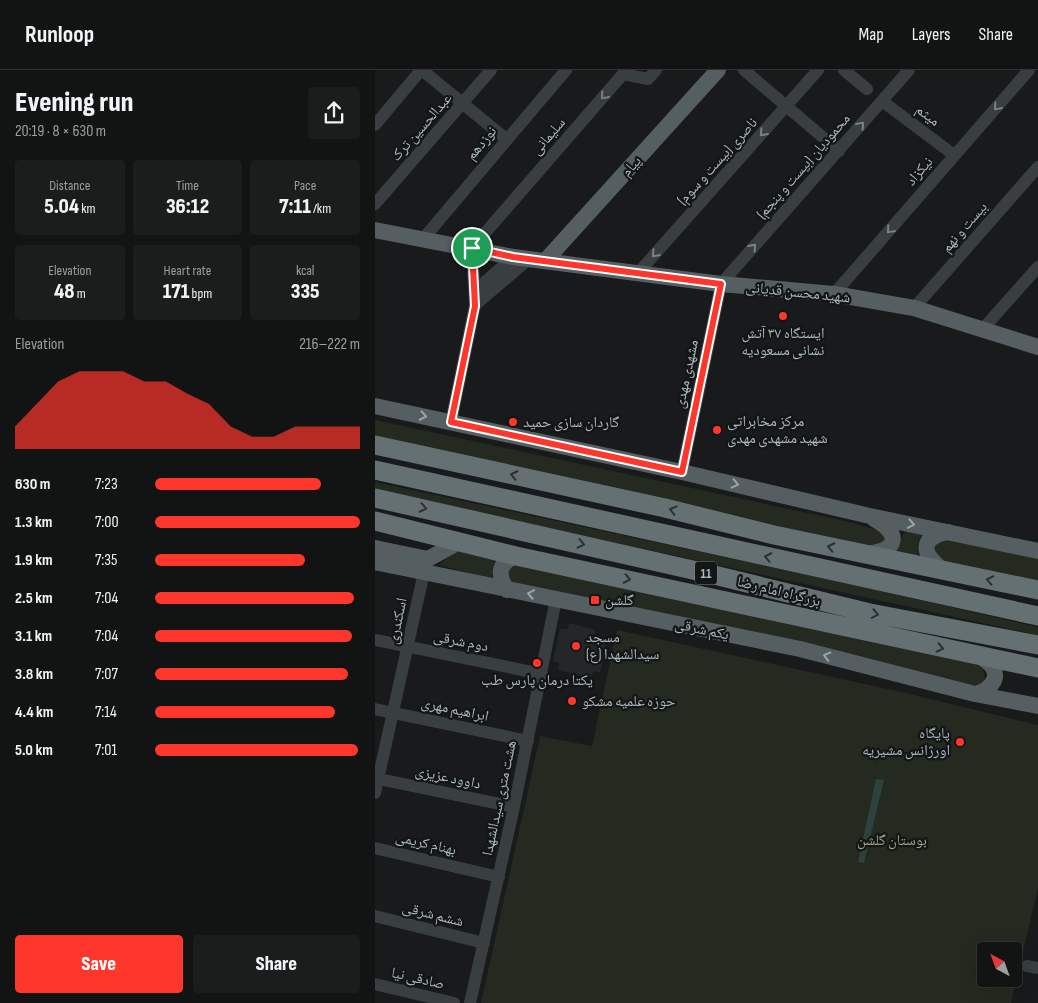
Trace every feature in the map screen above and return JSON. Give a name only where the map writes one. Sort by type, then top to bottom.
[{"type":"highway","points":[[375,445],[665,508],[774,535],[1038,590]]},
{"type":"highway","points":[[375,459],[409,478]]},
{"type":"highway","name":"بزرگراه امام رضا","points":[[375,470],[1038,616]]},
{"type":"highway","name":"بزرگراه امام رضا","points":[[375,498],[706,573],[870,613],[1038,645]]},
{"type":"highway","points":[[575,515],[774,535]]},
{"type":"highway","points":[[375,521],[516,556],[1038,668]]},
{"type":"highway","points":[[706,573],[913,642]]},
{"type":"main road","name":"پیام","points":[[529,259],[718,70]]},
{"type":"main road","name":"شهید محسن قدیانی","points":[[375,230],[529,259],[721,284],[834,294],[914,308],[1038,347]]},
{"type":"main road","points":[[375,406],[682,472],[870,516],[1038,551]]},
{"type":"main road","points":[[865,554],[879,553],[887,549],[893,538],[890,530],[870,516]]},
{"type":"main road","points":[[943,570],[932,562],[927,554],[927,546],[929,539],[935,534],[948,532]]},
{"type":"main road","points":[[375,548],[428,559],[457,542]]},
{"type":"main road","points":[[507,590],[502,583],[501,570],[507,560],[516,556]]},
{"type":"main road","name":"یکم شرقی","points":[[375,562],[800,649],[975,694],[1038,706]]},
{"type":"main road","points":[[975,694],[982,693],[990,687],[995,671],[981,657]]},
{"type":"street","points":[[375,125],[422,70],[506,139]]},
{"type":"street","name":"عبدالحسین ترک","points":[[375,204],[491,70]]},
{"type":"street","name":"نوزدهم","points":[[423,239],[566,70]]},
{"type":"street","name":"سلیمانی","points":[[472,248],[623,74],[648,79],[656,70]]},
{"type":"street","points":[[744,70],[839,151]]},
{"type":"street","name":"ناصری (بیست و سوم)","points":[[639,272],[818,70]]},
{"type":"street","points":[[844,70],[867,89]]},
{"type":"street","name":"محمودیان (بیست و پنجم)","points":[[721,284],[909,70]]},
{"type":"street","name":"نیکزاد","points":[[834,294],[1029,70]]},
{"type":"street","name":"میثم","points":[[882,101],[955,155]]},
{"type":"street","name":"بیست و نهم","points":[[914,308],[1038,166]]},
{"type":"street","points":[[451,422],[475,306],[472,248]]},
{"type":"street","name":"پیام","points":[[475,291],[529,259]]},
{"type":"street","name":"پیام","points":[[475,306],[529,259]]},
{"type":"street","points":[[983,330],[1038,268]]},
{"type":"street","name":"مشهدی مهدی","points":[[682,472],[721,284]]},
{"type":"street","name":"اسکندری","points":[[375,793],[424,572]]},
{"type":"street","name":"هشت متری سیدالشهدا","points":[[470,1003],[514,807],[556,599]]},
{"type":"street","name":"دوم شرقی","points":[[375,640],[542,674]]},
{"type":"street","name":"ابراهیم مهری","points":[[375,709],[528,741]]},
{"type":"street","name":"داوود عزیزی","points":[[377,779],[514,807]]},
{"type":"street","name":"بهنام کریمی","points":[[375,848],[499,877]]},
{"type":"street","name":"ششم شرقی","points":[[375,916],[483,943]]},
{"type":"street","name":"صادقی نیا","points":[[375,984],[454,1003]]},
{"type":"shaded area","points":[[569,623],[595,630],[595,639],[607,641],[600,673],[594,671],[590,678],[558,670],[559,663],[553,661],[560,629],[568,629]]},
{"type":"shaded area","points":[[876,779],[884,780],[864,863],[858,862]]},
{"type":"green space","points":[[375,420],[845,521],[881,531],[887,536],[877,550],[375,438]]},
{"type":"green space","points":[[375,482],[863,587],[1038,627],[1038,635],[375,490]]},
{"type":"green space","points":[[911,530],[925,533],[920,538],[918,544],[920,558],[896,552],[903,534]]},
{"type":"green space","points":[[939,536],[1038,557],[1038,583],[938,561],[931,550]]},
{"type":"green space","points":[[457,551],[498,559],[493,570],[492,579],[438,565]]},
{"type":"green space","points":[[512,563],[967,662],[983,670],[985,682],[977,688],[509,582],[508,573]]},
{"type":"green space","name":"بوستان گلشن","points":[[617,630],[906,693],[1038,725],[1038,888],[1023,952],[1023,942],[977,942],[977,988],[1015,988],[1011,1003],[481,1003],[540,736],[592,746]]},
{"type":"place","name":"ایستگاه ۳۷ آتش نشانی مسعودیه","points":[[783,316]]},
{"type":"place","name":"گاردان سازی حمید","points":[[513,422]]},
{"type":"place","name":"مرکز مخابراتی شهید مشهدی مهدی","points":[[717,430]]},
{"type":"place","name":"گلشن","points":[[595,600]]},
{"type":"place","name":"مسجد سیدالشهدا (ع)","points":[[576,646]]},
{"type":"place","name":"یکتا درمان پارس طب","points":[[537,663]]},
{"type":"place","name":"حوزه علمیه مشکو","points":[[572,701]]},
{"type":"place","name":"پایگاه اورژانس مشیریه","points":[[960,742]]},
{"type":"route","points":[[472,248],[513,257],[721,284],[682,472],[451,422],[475,306],[472,248]]}]
